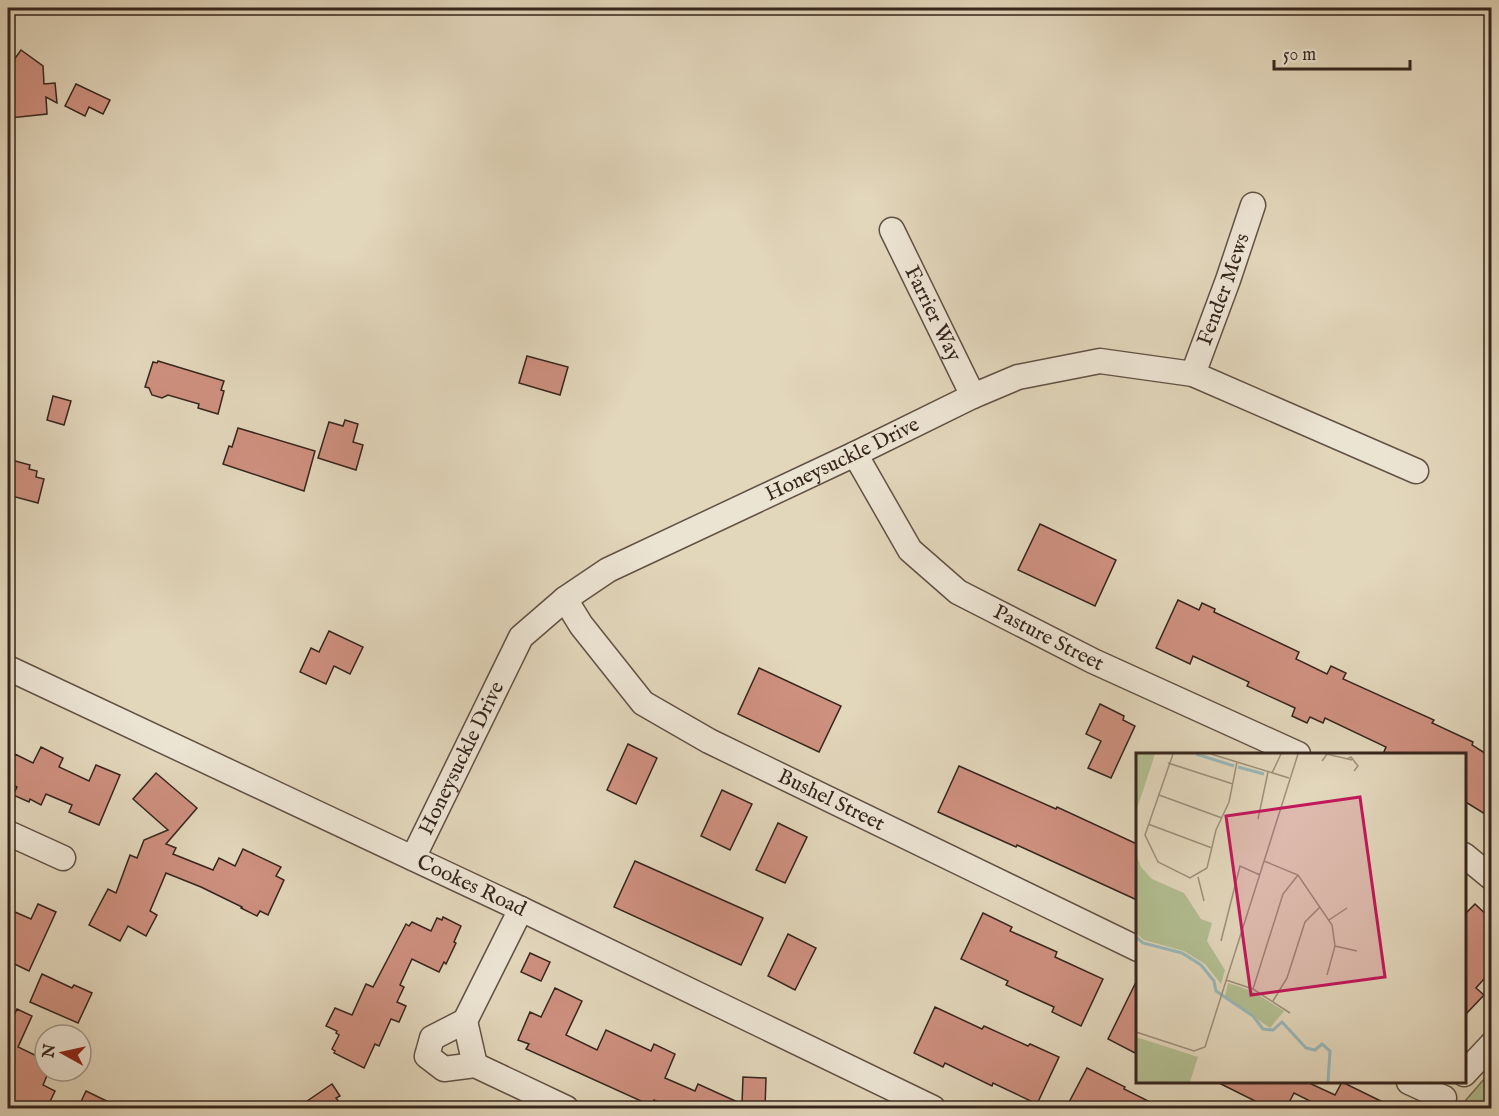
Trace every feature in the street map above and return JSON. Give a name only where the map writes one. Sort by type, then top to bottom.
[{"type":"street","name":"Fender Mews","points":[[1193,374],[1253,205]]},
{"type":"street","name":"Farrier Way","points":[[892,230],[973,396]]},
{"type":"street","name":"Honeysuckle Drive","points":[[413,858],[521,637],[565,599],[609,570],[1018,376],[1100,361],[1193,374],[1416,471]]},
{"type":"street","name":"Pasture Street","points":[[855,454],[910,550],[958,592],[1093,661],[1296,753]]},
{"type":"street","name":"Bushel Street","points":[[565,599],[582,625],[643,704],[709,741],[1136,949]]},
{"type":"street","name":"Cookes Road","points":[[8,668],[521,909],[933,1108]]},
{"type":"street","points":[[8,833],[63,858]]},
{"type":"street","points":[[1466,857],[1491,878]]},
{"type":"street","points":[[521,909],[465,1021],[432,1038],[426,1056],[444,1069],[475,1065],[566,1108]]},
{"type":"street","points":[[465,1021],[475,1065]]},
{"type":"street","points":[[1466,1072],[1491,1044]]},
{"type":"street","points":[[1413,1083],[1447,1096]]},
{"type":"green space","points":[[1491,1071],[1491,1108],[1459,1108]]},
{"type":"building","points":[[21,50],[43,66],[44,84],[55,83],[57,103],[46,97],[47,114],[10,118],[8,68]]},
{"type":"building","points":[[76,84],[110,100],[103,114],[89,107],[85,116],[65,106]]},
{"type":"building","points":[[527,356],[568,367],[560,395],[519,383]]},
{"type":"building","points":[[158,361],[224,381],[218,414],[198,408],[199,404],[168,395],[162,398],[152,395],[149,388],[145,387],[153,362]]},
{"type":"building","points":[[53,396],[71,401],[64,425],[47,420]]},
{"type":"building","points":[[345,420],[358,424],[353,442],[363,445],[356,470],[318,458],[329,422],[343,426]]},
{"type":"building","points":[[238,428],[315,451],[304,491],[223,464]]},
{"type":"building","points":[[8,459],[30,465],[29,469],[37,471],[36,477],[44,479],[38,503],[8,495]]},
{"type":"building","points":[[1040,524],[1116,560],[1095,606],[1018,570]]},
{"type":"building","points":[[1178,600],[1199,610],[1202,603],[1215,609],[1214,612],[1299,652],[1296,659],[1327,674],[1331,666],[1346,673],[1343,679],[1434,720],[1432,723],[1473,742],[1472,745],[1491,757],[1491,804],[1485,814],[1466,802],[1466,753],[1383,753],[1386,747],[1325,718],[1323,723],[1310,717],[1307,723],[1292,716],[1295,708],[1247,686],[1249,682],[1193,656],[1190,664],[1156,648]]},
{"type":"building","points":[[329,631],[363,647],[350,674],[334,666],[326,684],[300,672],[311,648],[319,652]]},
{"type":"building","points":[[759,668],[841,706],[819,752],[738,714]]},
{"type":"building","points":[[1100,704],[1124,716],[1123,720],[1135,726],[1111,778],[1088,768],[1101,741],[1086,734]]},
{"type":"building","points":[[628,744],[657,758],[636,804],[607,790]]},
{"type":"building","points":[[41,747],[63,758],[59,767],[89,781],[96,765],[120,775],[99,825],[69,812],[72,805],[46,794],[41,805],[30,799],[29,802],[13,795],[17,787],[8,782],[8,771],[15,754],[33,763]]},
{"type":"building","points":[[959,766],[1056,809],[1057,807],[1136,844],[1136,900],[1017,845],[1016,847],[938,812]]},
{"type":"building","points":[[156,773],[197,808],[166,844],[176,848],[173,854],[213,870],[219,858],[235,866],[243,849],[281,867],[276,876],[284,880],[268,915],[260,911],[257,916],[201,887],[166,873],[150,911],[157,915],[146,936],[128,926],[120,941],[89,925],[108,889],[116,893],[130,855],[137,858],[144,840],[168,830],[133,799]]},
{"type":"building","points":[[722,790],[752,804],[730,850],[701,836]]},
{"type":"building","points":[[778,823],[807,837],[785,883],[756,870]]},
{"type":"building","points":[[635,861],[763,918],[741,965],[614,907]]},
{"type":"building","points":[[38,904],[56,912],[29,971],[8,961],[8,909],[31,919]]},
{"type":"building","points":[[1475,904],[1491,919],[1491,971],[1476,988],[1484,995],[1466,1014],[1466,913]]},
{"type":"building","points":[[983,913],[1012,927],[1010,931],[1057,952],[1055,957],[1103,979],[1081,1026],[1052,1012],[1054,1007],[1006,985],[1008,981],[961,959]]},
{"type":"building","points":[[443,917],[461,926],[446,964],[444,962],[439,972],[412,959],[400,985],[404,987],[397,1002],[406,1006],[399,1022],[391,1019],[379,1046],[375,1044],[364,1068],[334,1053],[332,1049],[339,1035],[337,1031],[326,1026],[335,1008],[352,1015],[366,984],[373,987],[406,924],[409,926],[412,922],[431,931],[437,918],[442,920]]},
{"type":"building","points":[[788,934],[816,948],[795,990],[768,976]]},
{"type":"building","points":[[530,953],[550,962],[541,981],[521,972]]},
{"type":"building","points":[[42,974],[72,988],[74,985],[92,993],[78,1023],[30,1002]]},
{"type":"building","points":[[1136,982],[1136,1053],[1108,1039]]},
{"type":"building","points":[[555,988],[582,1001],[566,1035],[597,1050],[606,1030],[651,1051],[654,1044],[675,1054],[665,1078],[695,1091],[698,1084],[742,1104],[743,1077],[766,1078],[765,1108],[672,1108],[654,1100],[652,1106],[526,1049],[529,1044],[518,1040],[530,1012],[541,1017]]},
{"type":"building","points":[[935,1007],[982,1029],[984,1026],[1059,1057],[1037,1104],[993,1083],[992,1086],[945,1063],[943,1067],[914,1053]]},
{"type":"building","points":[[17,1009],[32,1016],[18,1047],[33,1054],[33,1083],[44,1083],[43,1085],[55,1091],[47,1108],[28,1108],[8,1098],[8,1028]]},
{"type":"building","points":[[1087,1068],[1125,1087],[1124,1089],[1162,1108],[1066,1108]]},
{"type":"building","points":[[1219,1083],[1309,1083],[1335,1095],[1341,1083],[1344,1083],[1395,1108],[1324,1108],[1294,1093],[1286,1108],[1269,1108]]},
{"type":"building","points":[[332,1084],[340,1096],[336,1098],[344,1108],[297,1108]]},
{"type":"building","points":[[86,1091],[121,1108],[78,1108]]}]
